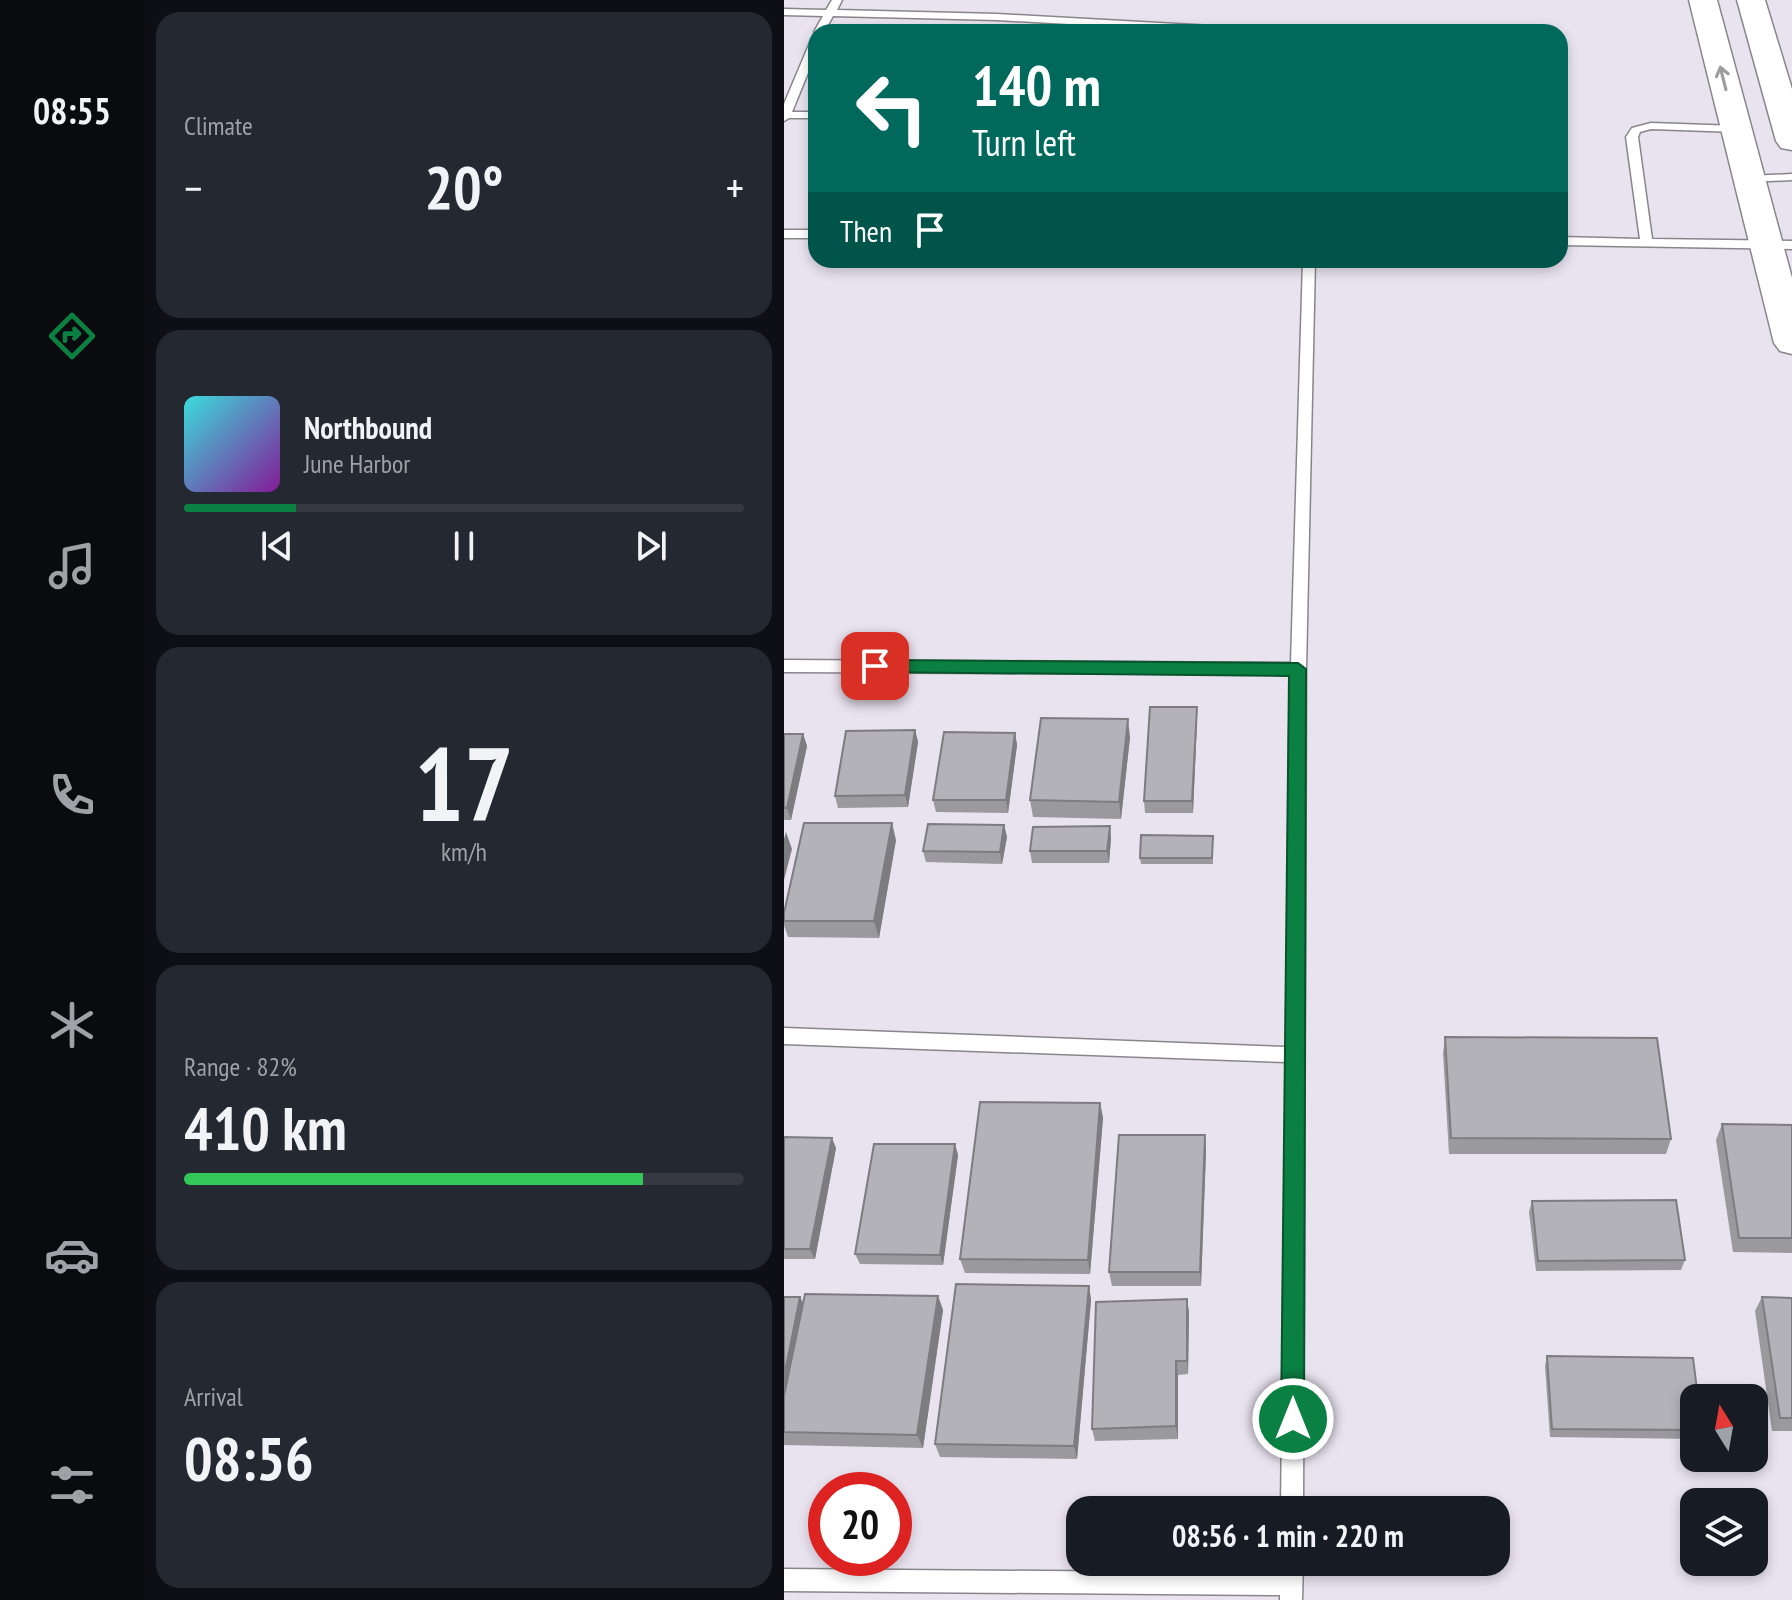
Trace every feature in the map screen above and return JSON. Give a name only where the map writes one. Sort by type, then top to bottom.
[{"type":"street","points":[[1703,0],[1749,179],[1779,245],[1792,343]]},
{"type":"street","points":[[1751,0],[1792,141]]},
{"type":"lane","points":[[822,24],[837,0]]},
{"type":"lane","points":[[784,12],[997,17],[1123,24]]},
{"type":"lane","points":[[808,59],[784,116],[808,115]]},
{"type":"lane","points":[[1646,242],[1632,137],[1636,130],[1651,126],[1737,129]]},
{"type":"lane","points":[[1749,179],[1792,177]]},
{"type":"lane","points":[[784,234],[808,234]]},
{"type":"lane","points":[[1568,241],[1779,245]]},
{"type":"lane","points":[[1292,1496],[1298,669],[1309,268]]},
{"type":"lane","points":[[784,666],[1298,669]]},
{"type":"lane","points":[[784,1036],[1295,1055]]},
{"type":"lane","points":[[784,1580],[1291,1582]]},
{"type":"shaded area","points":[[784,0],[1792,0],[1792,1600],[784,1600]]},
{"type":"building","points":[[1150,707],[1197,707],[1192,801],[1144,801]]},
{"type":"building","points":[[1041,718],[1128,719],[1119,802],[1030,800]]},
{"type":"building","points":[[915,730],[905,795],[835,796],[846,731]]},
{"type":"building","points":[[944,732],[1015,733],[1006,800],[933,800]]},
{"type":"building","points":[[784,734],[803,734],[787,808],[784,808]]},
{"type":"building","points":[[804,823],[892,823],[874,921],[784,921]]},
{"type":"building","points":[[928,824],[1004,825],[1000,852],[923,851]]},
{"type":"building","points":[[1110,826],[1107,851],[1030,851],[1033,827]]},
{"type":"building","points":[[1141,835],[1213,836],[1212,858],[1140,858]]},
{"type":"building","points":[[1445,1037],[1657,1038],[1671,1139],[1451,1138]]},
{"type":"building","points":[[980,1102],[1100,1103],[1088,1260],[960,1259]]},
{"type":"building","points":[[1722,1124],[1792,1125],[1792,1238],[1739,1238]]},
{"type":"building","points":[[1119,1135],[1205,1135],[1200,1272],[1109,1272]]},
{"type":"building","points":[[784,1137],[832,1138],[810,1249],[784,1249]]},
{"type":"building","points":[[874,1144],[955,1144],[940,1255],[855,1254]]},
{"type":"building","points":[[1676,1200],[1685,1260],[1538,1261],[1532,1201]]},
{"type":"building","points":[[956,1284],[1089,1286],[1074,1446],[935,1444]]},
{"type":"building","points":[[805,1294],[938,1296],[917,1435],[784,1432],[784,1396]]},
{"type":"building","points":[[784,1297],[800,1297],[784,1377]]},
{"type":"building","points":[[1762,1297],[1792,1298],[1792,1418],[1780,1418]]},
{"type":"building","points":[[1187,1299],[1187,1361],[1176,1361],[1176,1426],[1092,1429],[1096,1302]]},
{"type":"building","points":[[1547,1356],[1693,1358],[1696,1384],[1680,1384],[1680,1430],[1552,1429]]},
{"type":"route","points":[[875,666],[1298,669],[1293,1419]]}]
